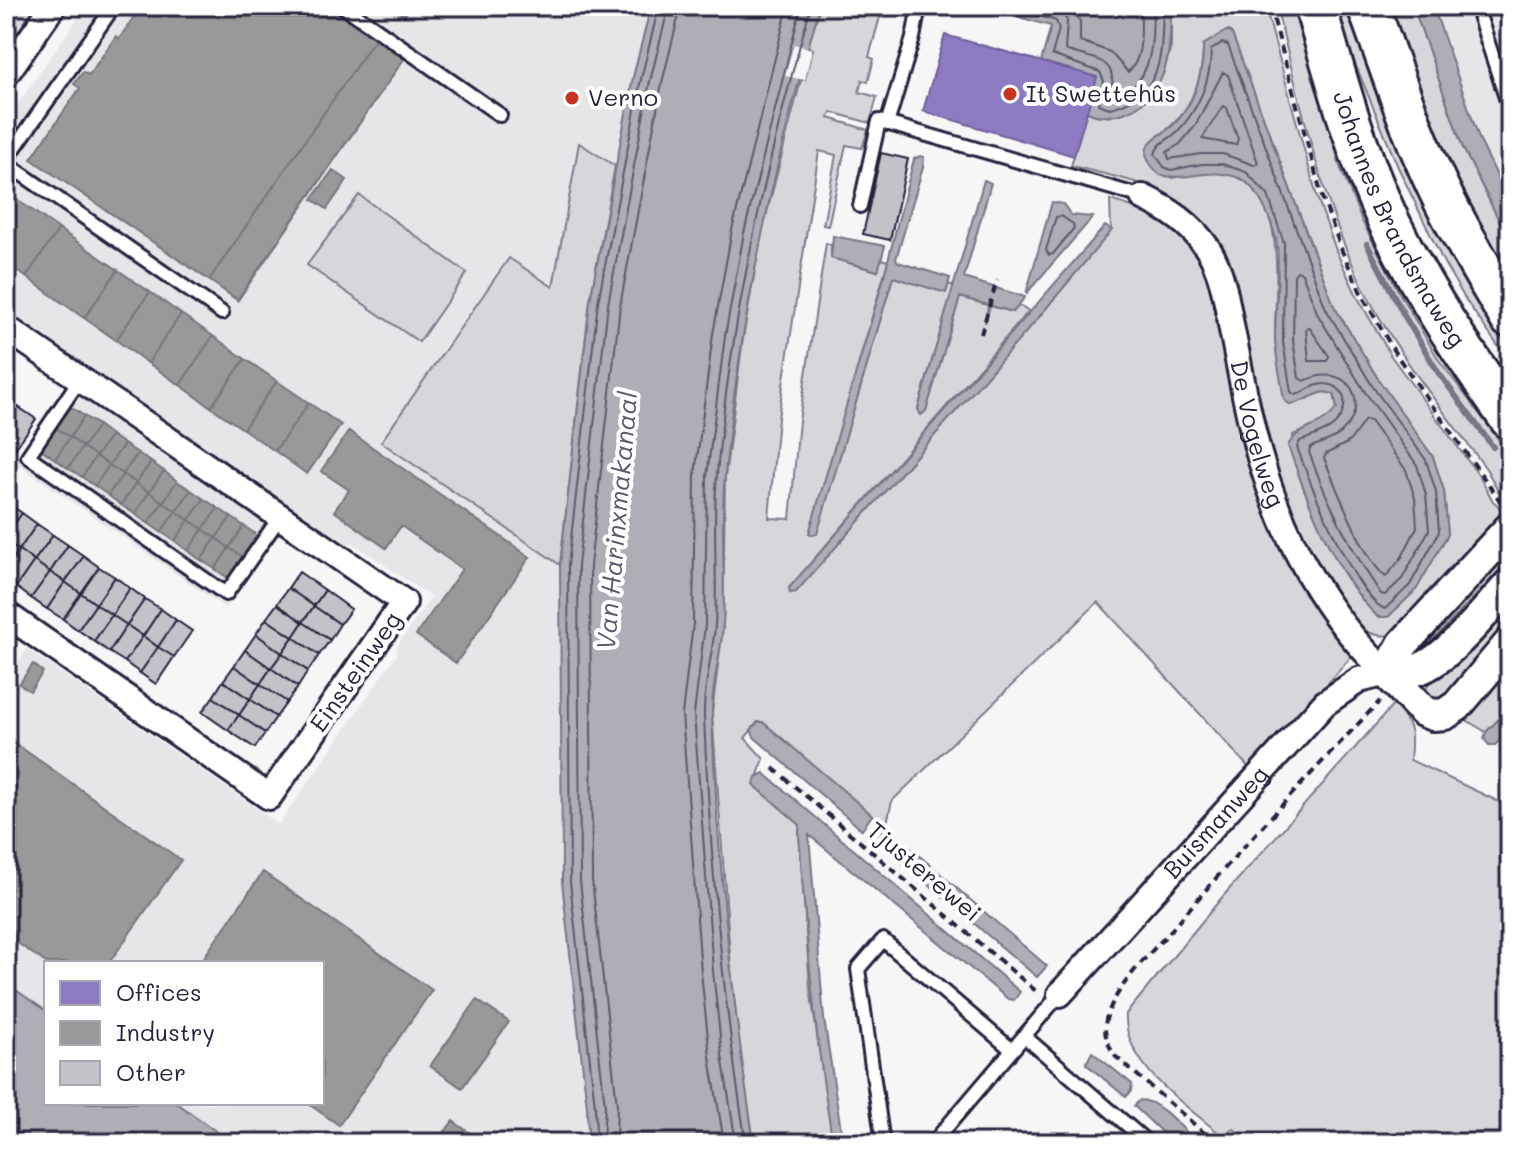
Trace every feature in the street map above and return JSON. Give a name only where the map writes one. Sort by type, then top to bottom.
[{"type":"main road","name":"Johannes Brandsmaweg","points":[[1315,6],[1347,114],[1387,218],[1418,280],[1457,345],[1510,418]]},
{"type":"main road","name":"Johannes Brandsmaweg","points":[[1368,6],[1442,197],[1510,317]]},
{"type":"street","points":[[6,74],[53,6]]},
{"type":"street","name":"De Vogelweg","points":[[1143,197],[1166,208],[1190,226],[1210,252],[1224,291],[1252,429],[1278,509],[1326,602],[1364,652],[1387,673]]},
{"type":"street","name":"Einsteinweg","points":[[6,328],[404,602],[269,797],[6,614]]},
{"type":"street","points":[[1508,518],[1403,644],[1387,673],[1423,711],[1433,715],[1445,714],[1457,706],[1510,643]]},
{"type":"street","name":"Buismanweg","points":[[1056,999],[1337,692],[1359,680],[1420,669],[1439,657],[1472,626],[1510,584]]},
{"type":"lane","points":[[114,6],[6,161],[222,313]]},
{"type":"lane","points":[[343,6],[500,115]]},
{"type":"lane","points":[[887,124],[913,38],[919,6]]},
{"type":"lane","points":[[1476,6],[1510,110]]},
{"type":"lane","points":[[860,206],[879,121],[1143,197]]},
{"type":"lane","points":[[80,379],[28,456],[226,594],[280,517]]},
{"type":"lane","points":[[883,1143],[858,969],[883,940],[1012,1050]]},
{"type":"lane","points":[[933,1143],[1056,999]]},
{"type":"lane","points":[[1024,1036],[1148,1143]]},
{"type":"path","points":[[1270,6],[1322,197],[1362,295],[1395,353],[1483,473],[1508,518]]},
{"type":"path","points":[[981,334],[996,282]]},
{"type":"path","points":[[1216,1143],[1115,1056],[1107,1043],[1106,1019],[1113,1001],[1138,968],[1224,869],[1383,697],[1387,673]]},
{"type":"path","name":"Tjusterewei","points":[[773,768],[1056,999]]},
{"type":"shaded area","points":[[23,6],[39,6],[6,54],[6,30]]},
{"type":"shaded area","points":[[86,6],[651,6],[633,77],[590,301],[560,565],[560,852],[587,1107],[588,1133],[585,1143],[232,1143],[180,1105],[324,1105],[324,961],[44,961],[44,1010],[6,983],[6,657],[17,664],[27,649],[279,824],[397,654],[397,646],[431,597],[351,542],[344,548],[6,314],[6,116],[9,117]]},
{"type":"shaded area","points":[[820,6],[890,6],[886,18],[880,17],[869,57],[874,59],[868,82],[862,80],[859,92],[877,97],[870,123],[831,112],[829,118],[868,130],[862,148],[846,145],[828,226],[823,225],[836,155],[819,151],[778,418],[769,518],[790,519],[799,421],[826,243],[831,245],[831,258],[877,271],[881,259],[888,261],[810,534],[855,406],[893,277],[946,292],[948,284],[954,286],[918,409],[921,415],[926,411],[960,297],[988,305],[985,323],[990,306],[1013,312],[1019,305],[1029,311],[789,588],[796,592],[1033,324],[1111,230],[1110,200],[1146,212],[1179,232],[1204,266],[1216,303],[1243,435],[1264,503],[1277,535],[1310,596],[1352,656],[1251,770],[1098,602],[892,801],[886,827],[758,722],[745,738],[764,759],[754,785],[800,824],[810,988],[833,1143],[754,1143],[731,969],[712,713],[723,626],[725,477],[743,338],[761,236],[801,80],[805,80],[813,49],[808,47]]},
{"type":"shaded area","points":[[1171,6],[1265,6],[1317,197],[1337,253],[1357,296],[1391,356],[1479,476],[1493,501],[1510,516],[1394,635],[1373,634],[1355,622],[1301,531],[1276,472],[1264,433],[1228,266],[1213,234],[1186,206],[1171,197],[1122,178],[1071,166],[1086,112],[1110,117],[1163,74],[1171,47]],"holes":[[[1228,31],[1232,34],[1334,306],[1380,382],[1433,457],[1444,491],[1448,534],[1416,590],[1388,617],[1378,617],[1354,588],[1321,530],[1298,473],[1293,435],[1328,421],[1337,408],[1334,394],[1323,392],[1291,405],[1275,338],[1276,266],[1269,216],[1259,196],[1244,180],[1221,172],[1172,178],[1155,138],[1185,110],[1197,86],[1203,45]]]},
{"type":"shaded area","points":[[1276,6],[1301,6],[1339,164],[1361,219],[1439,360],[1510,455],[1508,503],[1394,341],[1351,261],[1314,153]]},
{"type":"shaded area","points":[[1331,6],[1357,6],[1510,336],[1510,363],[1444,263],[1398,167]]},
{"type":"shaded area","points":[[1383,6],[1413,6],[1463,148],[1510,242],[1510,295],[1470,227]]},
{"type":"shaded area","points":[[1433,6],[1510,6],[1510,202],[1480,141]]},
{"type":"shaded area","points":[[579,143],[615,166],[590,301],[560,565],[381,442],[509,258],[553,287]]},
{"type":"shaded area","points":[[359,195],[467,273],[419,342],[307,265]]},
{"type":"shaded area","points":[[67,384],[279,529],[225,608],[13,461]]},
{"type":"shaded area","points":[[1510,538],[1510,559],[1420,654],[1415,652]]},
{"type":"shaded area","points":[[1510,607],[1510,627],[1449,700],[1433,700],[1426,691],[1429,678],[1468,650],[1471,652]]},
{"type":"shaded area","points":[[1510,662],[1510,708],[1486,732],[1463,718]]},
{"type":"shaded area","points":[[1394,704],[1410,729],[1410,760],[1510,807],[1510,1143],[1251,1143],[1234,1129],[1224,1133],[1225,1138],[1177,1099],[1147,1068],[1135,1051],[1128,1033],[1126,1014],[1224,895]]},
{"type":"water","name":"Van Harinxmakanaal","points":[[651,6],[820,6],[788,121],[761,238],[740,356],[724,493],[723,625],[712,705],[714,769],[727,930],[754,1143],[585,1143],[588,1133],[587,1107],[562,882],[560,565],[590,301],[633,77]]},
{"type":"water","points":[[978,6],[1171,6],[1165,68],[1151,95],[1139,105],[1115,115],[1092,114],[1077,103],[1041,62],[1051,26]]},
{"type":"water","points":[[1413,6],[1433,6],[1480,141],[1510,202],[1510,242],[1463,148]]},
{"type":"water","points":[[1228,30],[1334,306],[1380,382],[1433,457],[1444,491],[1448,534],[1416,590],[1388,617],[1378,617],[1363,601],[1336,560],[1288,446],[1298,434],[1324,420],[1337,408],[1334,394],[1323,392],[1291,405],[1284,400],[1275,339],[1277,246],[1273,228],[1259,198],[1246,182],[1228,175],[1160,175],[1146,156],[1150,142],[1175,123],[1195,92],[1203,45]]},
{"type":"water","points":[[924,157],[923,167],[896,259],[950,278],[946,293],[893,277],[817,534],[813,535],[809,533],[882,284],[914,159]]},
{"type":"water","points":[[984,180],[991,183],[964,278],[1025,297],[1013,312],[960,297],[926,411],[921,415],[918,409]]},
{"type":"water","points":[[1052,202],[1063,204],[1071,215],[1093,217],[1026,294]]},
{"type":"water","points":[[1105,226],[1112,230],[1033,324],[796,592],[790,593],[789,588]]},
{"type":"water","points":[[833,236],[885,246],[878,271],[831,258]]},
{"type":"water","points":[[1510,708],[1510,731],[1495,745],[1489,745],[1484,739],[1486,732]]},
{"type":"water","points":[[758,722],[763,722],[872,815],[862,830],[754,737],[751,730]]},
{"type":"water","points":[[764,773],[1020,992],[1014,1000],[1008,999],[809,835],[824,1019],[843,1143],[833,1143],[821,1066],[808,949],[800,825],[754,785],[756,777]]},
{"type":"water","points":[[886,827],[1047,966],[1037,977],[876,840]]},
{"type":"water","points":[[6,983],[44,1010],[44,1105],[180,1105],[232,1143],[6,1143]]},
{"type":"water","points":[[1092,1052],[1132,1084],[1126,1097],[1086,1064]]},
{"type":"water","points":[[1140,1100],[1163,1110],[1197,1143],[1173,1143],[1134,1106]]},
{"type":"pier","points":[[794,44],[812,49],[805,80],[785,76]]},
{"type":"building: Offices","name":"It Swettehûs","points":[[945,35],[1097,77],[1074,156],[923,111]]},
{"type":"building: Industry","points":[[141,6],[327,6],[404,59],[238,300],[31,159],[80,88],[74,84],[83,72],[89,75]]},
{"type":"building: Industry","points":[[389,6],[411,6],[404,16]]},
{"type":"building: Industry","points":[[375,39],[404,59],[237,300],[209,280]]},
{"type":"building: Industry","points":[[333,170],[347,180],[327,209],[312,199]]},
{"type":"building: Industry","points":[[6,192],[59,229],[26,277],[6,264]]},
{"type":"building: Industry","points":[[59,229],[118,270],[84,318],[26,277]]},
{"type":"building: Industry","points":[[118,270],[150,292],[116,340],[84,318]]},
{"type":"building: Industry","points":[[150,292],[181,314],[148,363],[116,340]]},
{"type":"building: Industry","points":[[181,314],[213,336],[180,385],[148,363]]},
{"type":"building: Industry","points":[[213,336],[245,359],[211,407],[180,385]]},
{"type":"building: Industry","points":[[245,359],[277,381],[243,429],[211,407]]},
{"type":"building: Industry","points":[[277,381],[309,403],[275,451],[243,429]]},
{"type":"building: Industry","points":[[309,403],[341,425],[307,474],[275,451]]},
{"type":"building: Industry","points":[[71,407],[84,416],[70,437],[56,428]]},
{"type":"building: Industry","points":[[84,416],[98,425],[83,447],[70,437]]},
{"type":"building: Industry","points":[[98,425],[111,435],[96,456],[83,447]]},
{"type":"building: Industry","points":[[56,428],[70,437],[55,459],[41,449]]},
{"type":"building: Industry","points":[[349,431],[530,557],[456,663],[416,635],[462,569],[401,526],[386,548],[334,511],[349,490],[321,471]]},
{"type":"building: Industry","points":[[111,435],[124,444],[109,465],[96,456]]},
{"type":"building: Industry","points":[[70,437],[83,447],[68,468],[55,459]]},
{"type":"building: Industry","points":[[124,444],[138,453],[123,474],[109,465]]},
{"type":"building: Industry","points":[[83,447],[96,456],[82,477],[68,468]]},
{"type":"building: Industry","points":[[138,453],[151,462],[136,483],[123,474]]},
{"type":"building: Industry","points":[[96,456],[109,465],[95,486],[82,477]]},
{"type":"building: Industry","points":[[151,462],[164,471],[149,492],[136,483]]},
{"type":"building: Industry","points":[[109,465],[123,474],[108,495],[95,486]]},
{"type":"building: Industry","points":[[164,471],[177,481],[163,502],[149,492]]},
{"type":"building: Industry","points":[[123,474],[136,483],[121,505],[108,495]]},
{"type":"building: Industry","points":[[177,481],[191,490],[176,511],[163,502]]},
{"type":"building: Industry","points":[[136,483],[149,492],[135,514],[121,505]]},
{"type":"building: Industry","points":[[191,490],[204,499],[189,520],[176,511]]},
{"type":"building: Industry","points":[[149,492],[163,502],[148,523],[135,514]]},
{"type":"building: Industry","points":[[204,499],[218,508],[203,529],[189,520]]},
{"type":"building: Industry","points":[[163,502],[176,511],[161,532],[148,523]]},
{"type":"building: Industry","points":[[218,508],[231,517],[216,538],[203,529]]},
{"type":"building: Industry","points":[[176,511],[189,520],[175,541],[161,532]]},
{"type":"building: Industry","points":[[231,517],[244,526],[229,548],[216,538]]},
{"type":"building: Industry","points":[[189,520],[203,529],[188,551],[175,541]]},
{"type":"building: Industry","points":[[244,526],[258,536],[243,557],[229,548]]},
{"type":"building: Industry","points":[[203,529],[216,538],[201,560],[188,551]]},
{"type":"building: Industry","points":[[216,538],[229,548],[215,569],[201,560]]},
{"type":"building: Industry","points":[[229,548],[243,557],[228,578],[215,569]]},
{"type":"building: Industry","points":[[33,664],[43,672],[30,691],[19,684]]},
{"type":"building: Industry","points":[[6,737],[181,860],[110,961],[44,962],[6,935]]},
{"type":"building: Industry","points":[[263,872],[432,990],[339,1125],[310,1105],[324,1105],[324,961],[201,961]]},
{"type":"building: Industry","points":[[477,1000],[509,1022],[462,1088],[430,1066]]},
{"type":"building: Industry","points":[[453,1121],[480,1140],[478,1143],[449,1143],[441,1137]]},
{"type":"building: Other","points":[[881,153],[908,159],[890,240],[863,234]]},
{"type":"building: Other","points":[[11,402],[36,419],[6,462],[6,410]]},
{"type":"building: Other","points":[[6,502],[22,513],[6,536]]},
{"type":"building: Other","points":[[22,513],[37,524],[19,550],[6,541],[6,536]]},
{"type":"building: Other","points":[[37,524],[53,535],[34,561],[19,550]]},
{"type":"building: Other","points":[[53,535],[68,545],[50,572],[34,561]]},
{"type":"building: Other","points":[[6,541],[19,550],[6,569]]},
{"type":"building: Other","points":[[68,545],[84,556],[65,582],[50,572]]},
{"type":"building: Other","points":[[19,550],[34,561],[16,587],[6,580],[6,569]]},
{"type":"building: Other","points":[[84,556],[99,567],[81,593],[65,582]]},
{"type":"building: Other","points":[[34,561],[50,572],[31,598],[16,587]]},
{"type":"building: Other","points":[[99,567],[115,577],[96,604],[81,593]]},
{"type":"building: Other","points":[[50,572],[65,582],[47,609],[31,598]]},
{"type":"building: Other","points":[[299,572],[325,590],[314,606],[288,588]]},
{"type":"building: Other","points":[[115,577],[130,588],[112,615],[96,604]]},
{"type":"building: Other","points":[[65,582],[81,593],[63,619],[47,609]]},
{"type":"building: Other","points":[[130,588],[145,599],[127,625],[112,615]]},
{"type":"building: Other","points":[[288,588],[314,606],[303,622],[277,604]]},
{"type":"building: Other","points":[[325,590],[351,609],[340,624],[314,606]]},
{"type":"building: Other","points":[[81,593],[96,604],[78,630],[63,619]]},
{"type":"building: Other","points":[[145,599],[161,609],[143,636],[127,625]]},
{"type":"building: Other","points":[[96,604],[112,615],[94,641],[78,630]]},
{"type":"building: Other","points":[[277,604],[303,622],[293,637],[266,619]]},
{"type":"building: Other","points":[[314,606],[340,624],[330,640],[303,622]]},
{"type":"building: Other","points":[[161,609],[176,620],[158,647],[143,636]]},
{"type":"building: Other","points":[[112,615],[127,625],[109,652],[94,641]]},
{"type":"building: Other","points":[[266,619],[293,637],[282,653],[256,634]]},
{"type":"building: Other","points":[[176,620],[192,631],[174,657],[158,647]]},
{"type":"building: Other","points":[[303,622],[330,640],[319,655],[293,637]]},
{"type":"building: Other","points":[[127,625],[143,636],[125,662],[109,652]]},
{"type":"building: Other","points":[[256,634],[282,653],[271,668],[245,650]]},
{"type":"building: Other","points":[[143,636],[158,647],[140,673],[125,662]]},
{"type":"building: Other","points":[[293,637],[319,655],[308,671],[282,653]]},
{"type":"building: Other","points":[[158,647],[174,657],[156,684],[140,673]]},
{"type":"building: Other","points":[[245,650],[271,668],[260,684],[234,666]]},
{"type":"building: Other","points":[[282,653],[308,671],[298,687],[271,668]]},
{"type":"building: Other","points":[[234,666],[260,684],[250,699],[223,681]]},
{"type":"building: Other","points":[[271,668],[298,687],[287,702],[260,684]]},
{"type":"building: Other","points":[[223,681],[250,699],[239,715],[213,697]]},
{"type":"building: Other","points":[[260,684],[287,702],[276,717],[250,699]]},
{"type":"building: Other","points":[[213,697],[239,715],[228,730],[202,712]]},
{"type":"building: Other","points":[[250,699],[276,717],[265,733],[239,715]]},
{"type":"building: Other","points":[[239,715],[265,733],[255,748],[228,730]]},
{"type":"waterway","points":[[1367,244],[1438,372],[1493,447]]},
{"type":"place","name":"It Swettehûs","points":[[1010,94]]},
{"type":"place","name":"Verno","points":[[572,98]]}]
